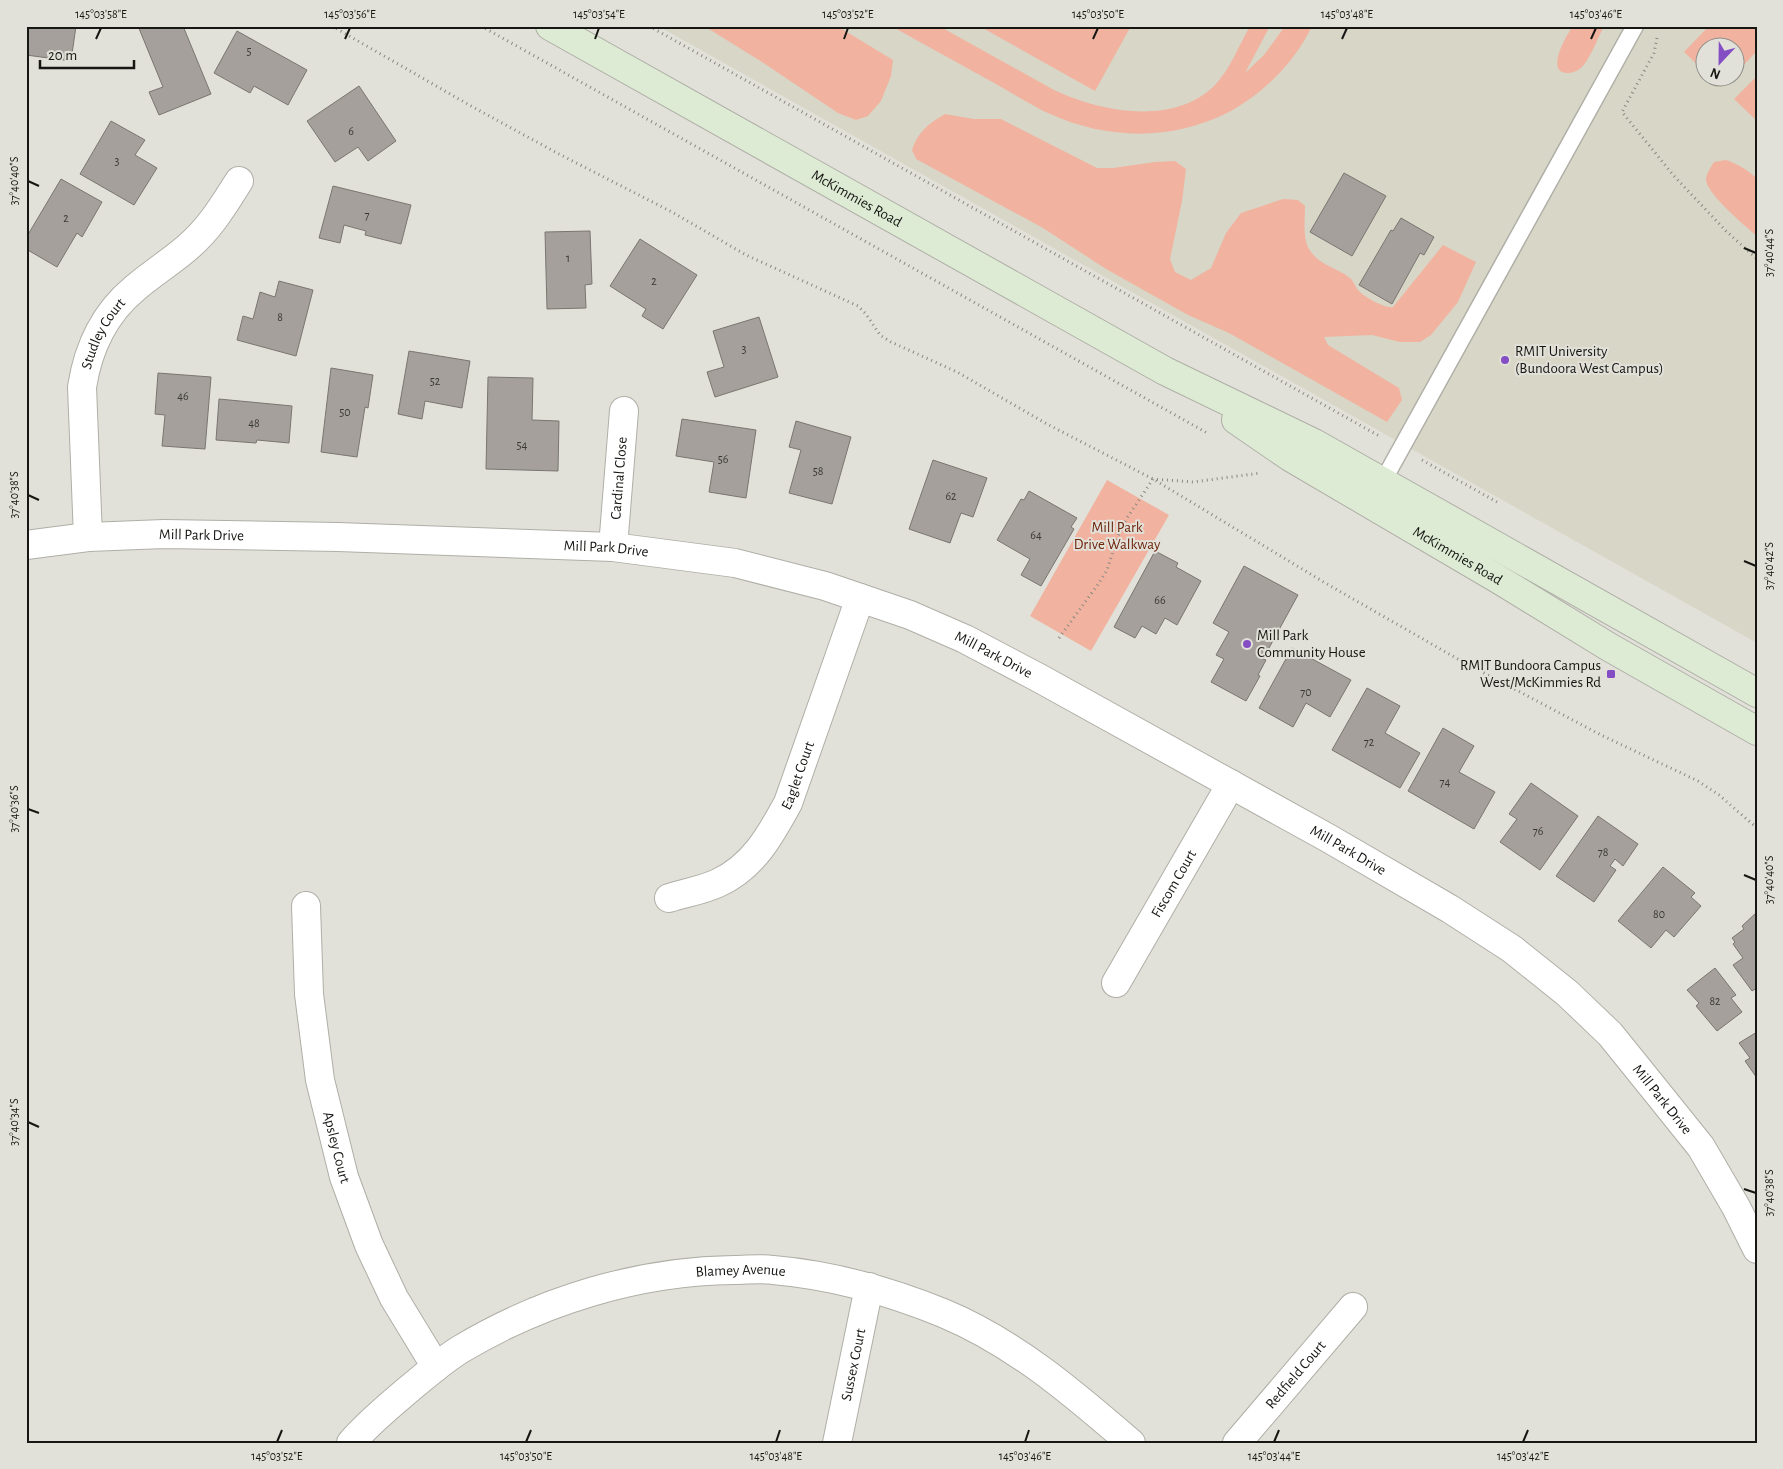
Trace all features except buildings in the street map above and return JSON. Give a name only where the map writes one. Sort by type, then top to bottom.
[{"type":"main road","name":"McKimmies Road","points":[[550,26],[1165,371],[1314,443],[1383,481],[1757,693]]},
{"type":"main road","name":"McKimmies Road","points":[[1165,371],[1290,457],[1498,579],[1609,647],[1757,731]]},
{"type":"street","name":"Studley Court","points":[[88,537],[82,387],[86,364],[97,334],[113,310],[133,289],[189,246],[214,221],[238,181]]},
{"type":"street","name":"Cardinal Close","points":[[613,547],[624,411]]},
{"type":"street","name":"Mill Park Drive","points":[[26,546],[88,537],[174,534],[613,547],[735,563],[791,577],[910,615],[965,639],[1231,784],[1450,909],[1512,949],[1567,993],[1610,1034],[1701,1147],[1736,1206],[1757,1249]]},
{"type":"street","name":"Eaglet Court","points":[[669,898],[716,884],[738,872],[754,857],[772,832],[788,803],[860,598]]},
{"type":"street","name":"Fiscom Court","points":[[1116,983],[1231,784]]},
{"type":"street","name":"Apsley Court","points":[[306,906],[309,994],[320,1080],[344,1177],[370,1245],[394,1298],[436,1367]]},
{"type":"street","name":"Blamey Avenue","points":[[351,1443],[364,1428],[460,1349],[512,1322],[568,1298],[622,1284],[674,1274],[719,1270],[772,1269],[821,1276],[869,1287],[944,1314],[982,1332],[1021,1355],[1060,1383],[1131,1443]]},
{"type":"street","name":"Sussex Court","points":[[837,1443],[869,1287]]},
{"type":"street","name":"Redfield Court","points":[[1237,1443],[1353,1307]]},
{"type":"lane","points":[[1383,481],[1635,26]]},
{"type":"path","points":[[332,26],[471,106],[672,212],[746,255],[858,306],[866,314],[880,335],[891,342],[957,372],[1046,424],[1153,479],[1327,584],[1456,658],[1601,735],[1698,781],[1719,795],[1757,828]]},
{"type":"path","points":[[481,26],[1217,438]]},
{"type":"path","points":[[649,26],[1497,502]]},
{"type":"path","points":[[1657,35],[1654,53],[1622,112],[1674,176],[1726,231],[1757,259]]},
{"type":"path","points":[[1153,479],[1194,482],[1269,472],[1290,457]]},
{"type":"path","points":[[1059,638],[1099,583],[1127,518],[1153,479]]},
{"type":"shaded area","name":"RMIT University (Bundoora West Campus)","points":[[658,26],[1757,26],[1757,643]]},
{"type":"green space","points":[[704,26],[837,26],[893,60],[891,76],[881,101],[868,116],[856,120],[838,113]]},
{"type":"green space","points":[[891,26],[939,26],[1054,90],[1073,98],[1114,109],[1158,111],[1178,107],[1197,99],[1214,86],[1225,73],[1250,26],[1270,26],[1245,73],[1264,55],[1285,26],[1312,26],[1297,52],[1287,64],[1266,86],[1242,104],[1229,112],[1185,128],[1140,134],[1094,129],[1050,114]]},
{"type":"green space","points":[[979,26],[1131,26],[1095,91]]},
{"type":"green space","points":[[1573,26],[1604,26],[1584,65],[1578,70],[1567,73],[1561,71],[1558,66],[1558,60],[1566,37]]},
{"type":"green space","points":[[1709,26],[1757,26],[1757,51],[1746,63],[1746,38],[1697,38]]},
{"type":"green space","points":[[1696,40],[1696,63],[1684,52]]},
{"type":"green space","points":[[1757,76],[1757,121],[1734,99]]},
{"type":"green space","points":[[945,114],[974,119],[1001,119],[1097,168],[1175,161],[1186,169],[1182,201],[1170,259],[1175,272],[1191,280],[1211,268],[1226,233],[1241,213],[1283,199],[1298,200],[1305,206],[1306,242],[1315,257],[1350,278],[1365,296],[1385,306],[1393,307],[1443,245],[1476,262],[1458,302],[1431,335],[1420,342],[1400,342],[1372,335],[1324,337],[1328,345],[1399,388],[1402,400],[1387,422],[1229,333],[1188,315],[1106,269],[1043,228],[916,159],[912,150],[917,138],[929,125]]},
{"type":"green space","points":[[1726,160],[1735,163],[1757,179],[1757,236],[1727,210],[1708,186],[1706,178],[1714,162]]},
{"type":"green space","name":"Mill Park Drive Walkway","points":[[1107,480],[1169,515],[1091,651],[1030,616]]},
{"type":"place","name":"RMIT University (Bundoora West Campus)","points":[[1505,360]]},
{"type":"place","name":"Mill Park Community House","points":[[1247,644]]},
{"type":"place","name":"RMIT Bundoora Campus West/McKimmies Rd","points":[[1611,674]]}]
